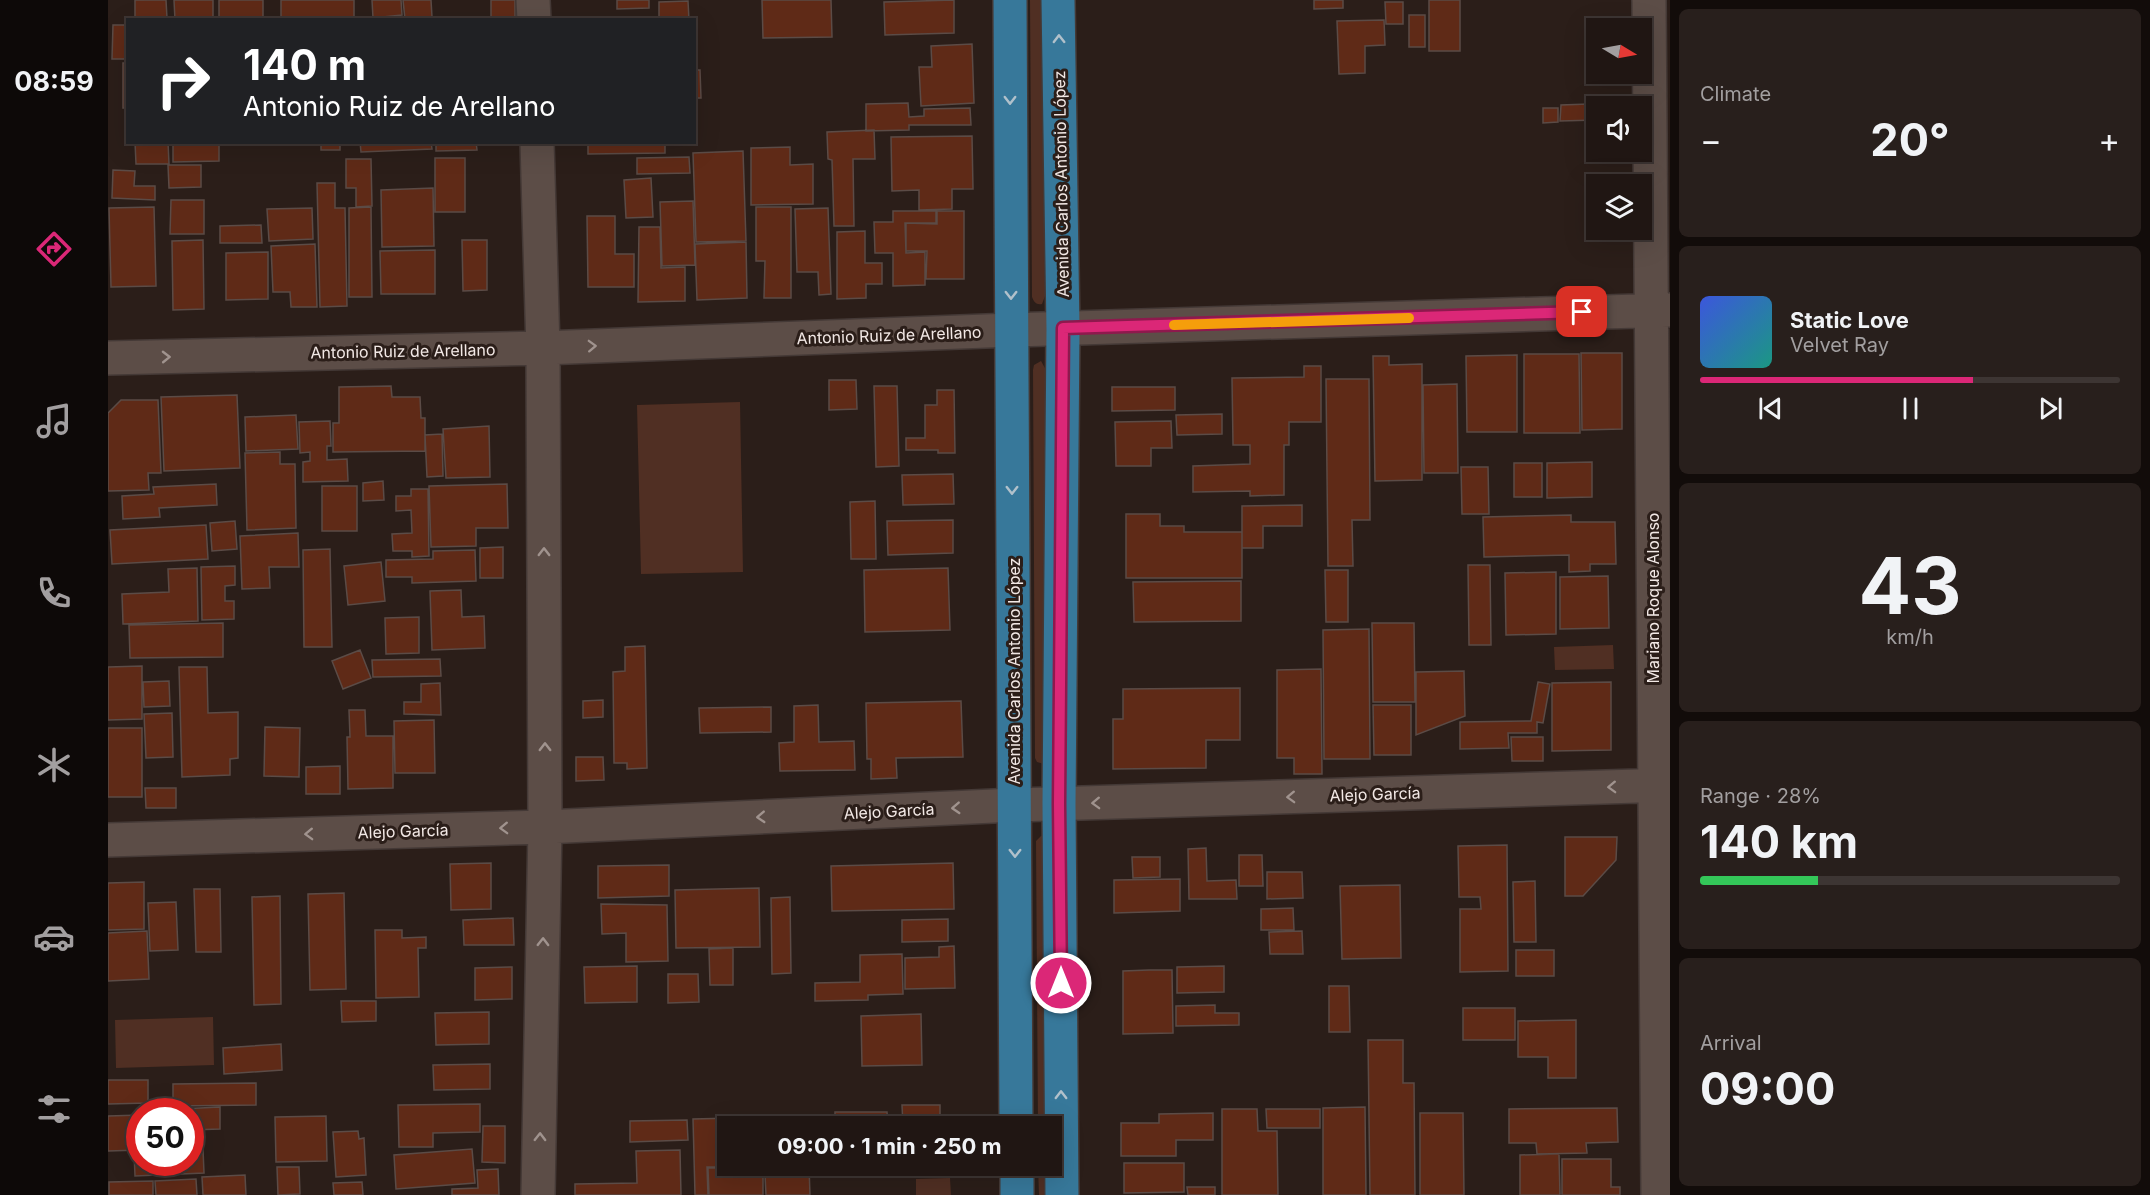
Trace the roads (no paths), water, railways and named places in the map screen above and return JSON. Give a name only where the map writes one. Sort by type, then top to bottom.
[{"type":"main road","name":"Avenida Carlos Antonio López","points":[[1010,0],[1016,1116]]},
{"type":"main road","name":"Avenida Carlos Antonio López","points":[[1058,0],[1063,328],[1059,804],[1062,1195]]},
{"type":"main road","points":[[1017,1176],[1017,1195]]},
{"type":"street","points":[[533,0],[534,18]]},
{"type":"street","name":"Mariano Roque Alonso","points":[[1649,0],[1661,310],[1662,785],[1658,1195]]},
{"type":"street","points":[[537,144],[543,348],[545,827],[538,1195]]},
{"type":"street","name":"Antonio Ruiz de Arellano","points":[[108,358],[543,348],[1063,328],[1661,310]]},
{"type":"street","name":"Alejo García","points":[[108,840],[545,827],[1015,805],[1662,785]]}]
